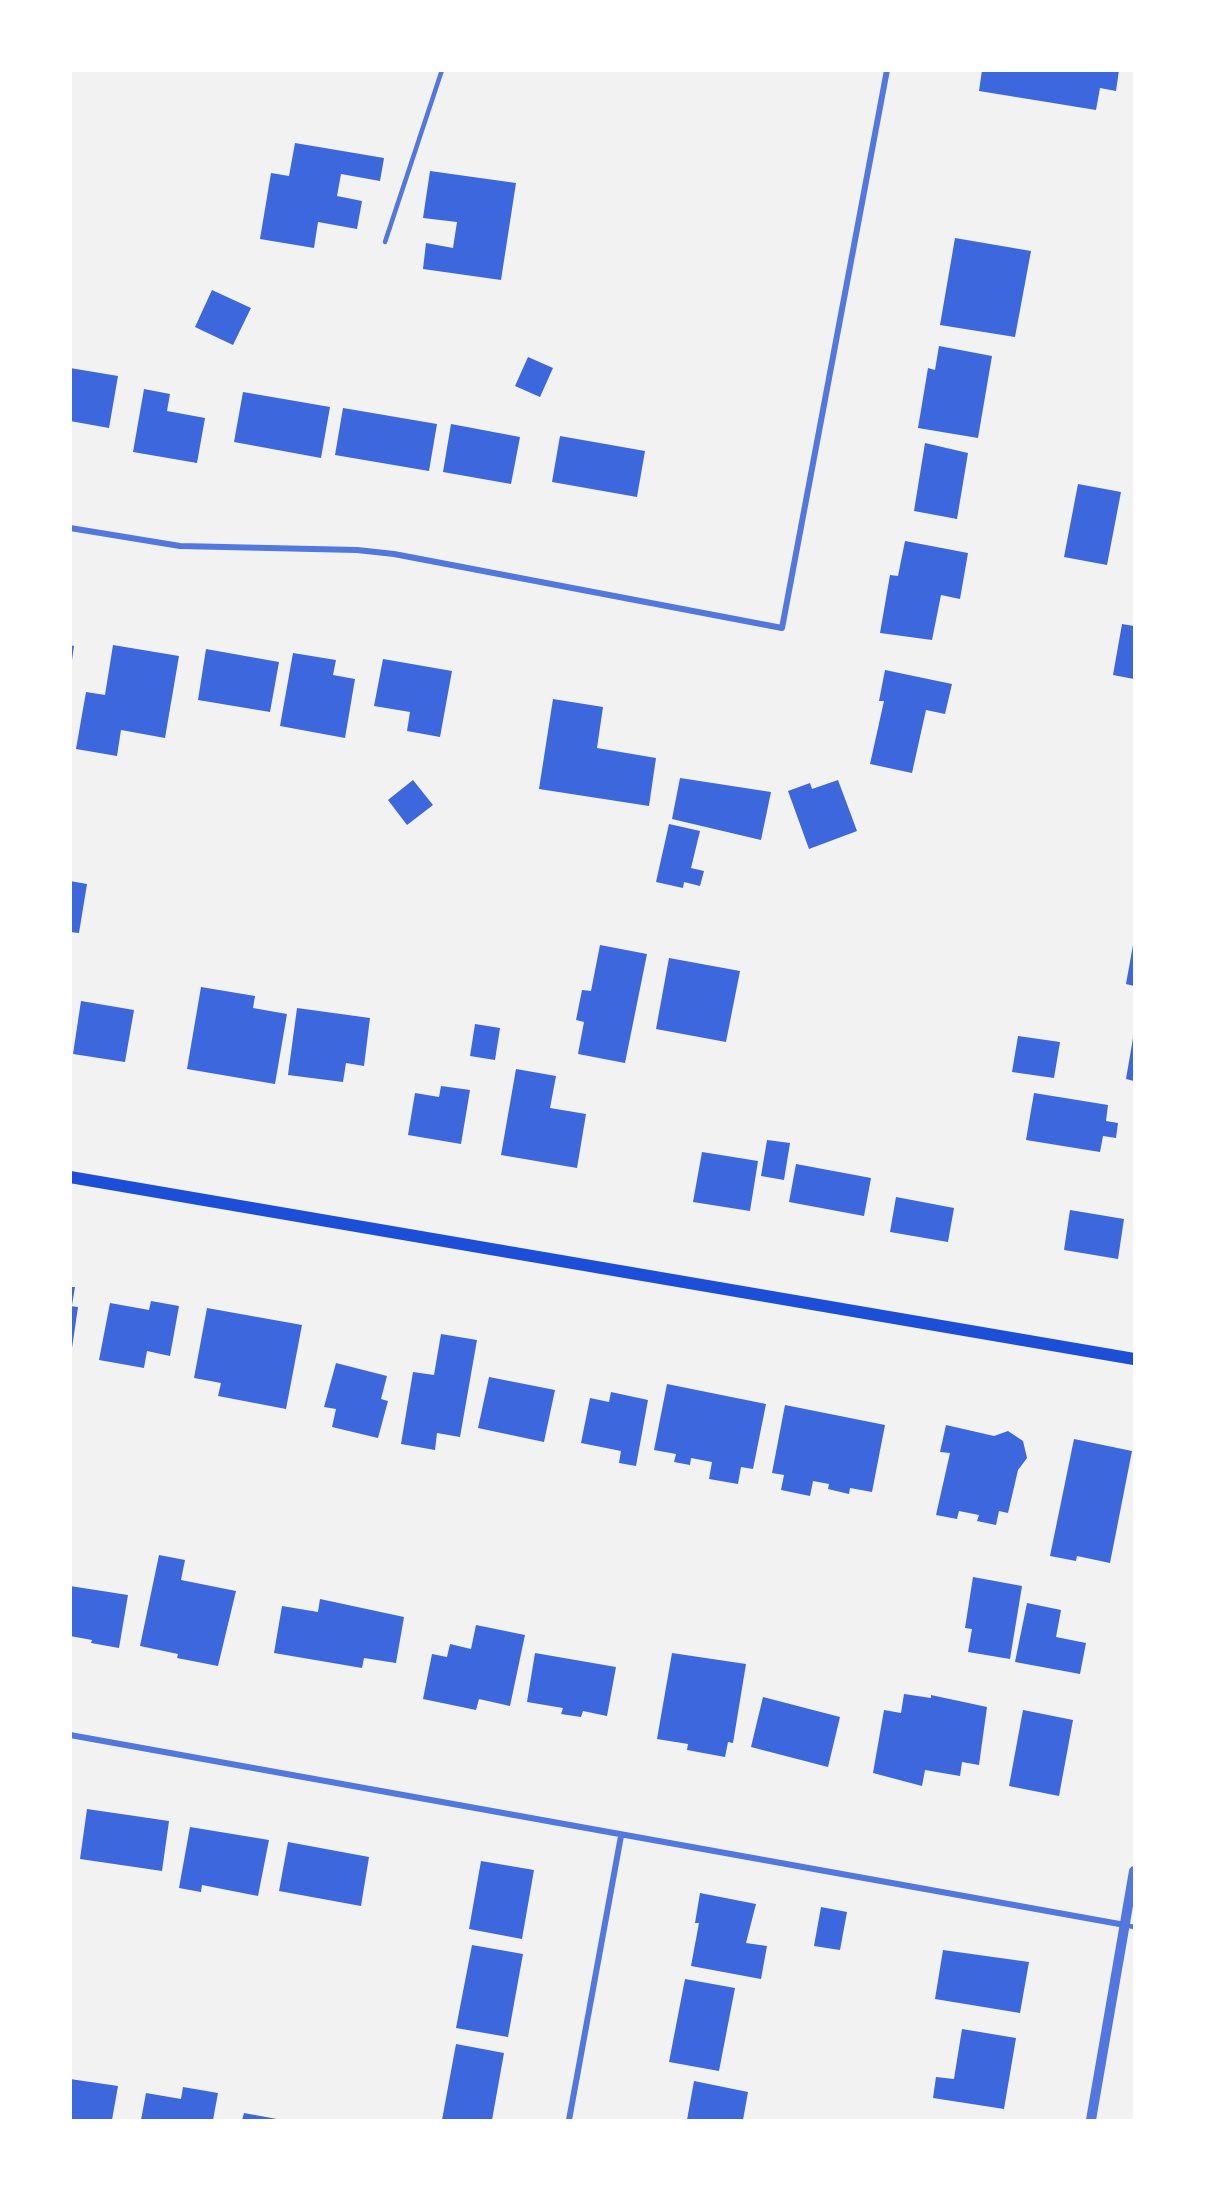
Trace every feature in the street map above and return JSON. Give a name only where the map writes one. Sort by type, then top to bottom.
[{"type":"main road","points":[[70,1177],[1134,1359]]},
{"type":"street","points":[[70,528],[180,546],[357,550],[394,554],[783,628],[887,70]]},
{"type":"street","points":[[70,1736],[1130,1926]]},
{"type":"street","points":[[569,2121],[621,1836]]},
{"type":"street","points":[[1091,2121],[1130,1926],[1134,1871]]},
{"type":"lane","points":[[385,242],[442,70]]},
{"type":"building","points":[[982,70],[1119,70],[1116,91],[1100,88],[1096,110],[979,91]]},
{"type":"building","points":[[295,143],[384,158],[380,181],[341,174],[337,196],[362,201],[357,229],[318,222],[314,248],[260,239],[271,173],[289,176]]},
{"type":"building","points":[[430,171],[516,183],[501,280],[423,269],[426,243],[453,248],[457,222],[423,218]]},
{"type":"building","points":[[955,238],[1031,251],[1015,337],[940,325]]},
{"type":"building","points":[[212,290],[251,308],[233,345],[195,327]]},
{"type":"building","points":[[939,346],[992,356],[978,438],[918,428],[928,368],[935,370]]},
{"type":"building","points":[[528,357],[553,368],[540,397],[515,386]]},
{"type":"building","points":[[70,368],[118,376],[109,428],[70,421]]},
{"type":"building","points":[[144,389],[170,394],[167,411],[205,418],[197,463],[133,452]]},
{"type":"building","points":[[243,392],[330,407],[321,458],[234,442]]},
{"type":"building","points":[[343,408],[437,424],[429,471],[335,455]]},
{"type":"building","points":[[451,424],[520,437],[511,484],[443,472]]},
{"type":"building","points":[[560,436],[645,451],[637,497],[552,482]]},
{"type":"building","points":[[925,443],[968,453],[957,519],[914,511]]},
{"type":"building","points":[[1078,484],[1121,492],[1107,565],[1064,557]]},
{"type":"building","points":[[905,541],[968,553],[960,599],[941,595],[932,640],[880,633],[890,575],[898,576]]},
{"type":"building","points":[[1122,624],[1134,626],[1134,679],[1113,675]]},
{"type":"building","points":[[70,645],[74,646],[72,660],[70,660]]},
{"type":"building","points":[[113,645],[179,656],[165,738],[121,730],[117,756],[76,749],[86,692],[105,695]]},
{"type":"building","points":[[206,649],[279,662],[270,712],[198,700]]},
{"type":"building","points":[[293,653],[336,660],[333,675],[355,679],[345,738],[280,726]]},
{"type":"building","points":[[383,659],[452,671],[440,737],[407,731],[410,712],[374,706]]},
{"type":"building","points":[[885,670],[952,684],[945,714],[926,710],[912,773],[870,764],[884,701],[879,701]]},
{"type":"building","points":[[553,699],[603,707],[597,748],[656,758],[649,806],[539,789]]},
{"type":"building","points":[[680,778],[771,792],[761,840],[672,819]]},
{"type":"building","points":[[413,780],[433,805],[407,825],[388,800]]},
{"type":"building","points":[[838,780],[857,831],[809,849],[788,791],[810,783],[812,789]]},
{"type":"building","points":[[669,824],[700,831],[691,868],[704,871],[700,886],[684,882],[683,888],[656,882]]},
{"type":"building","points":[[70,881],[87,884],[79,933],[70,932]]},
{"type":"building","points":[[600,945],[647,954],[625,1063],[578,1054],[584,1022],[576,1020],[582,990],[591,991]]},
{"type":"building","points":[[1134,945],[1134,986],[1126,984]]},
{"type":"building","points":[[669,958],[740,971],[726,1042],[656,1029]]},
{"type":"building","points":[[201,987],[255,996],[253,1008],[287,1014],[275,1084],[187,1069]]},
{"type":"building","points":[[81,1001],[134,1010],[125,1062],[73,1054]]},
{"type":"building","points":[[297,1008],[370,1018],[364,1066],[346,1063],[343,1082],[288,1075]]},
{"type":"building","points":[[475,1024],[500,1028],[495,1060],[470,1056]]},
{"type":"building","points":[[1018,1036],[1060,1042],[1054,1078],[1012,1072]]},
{"type":"building","points":[[1134,1038],[1134,1081],[1126,1079]]},
{"type":"building","points":[[516,1069],[556,1076],[550,1108],[586,1114],[577,1168],[501,1155]]},
{"type":"building","points":[[441,1086],[470,1090],[461,1144],[408,1135],[415,1093],[439,1097]]},
{"type":"building","points":[[1034,1093],[1108,1105],[1106,1121],[1118,1123],[1116,1138],[1103,1136],[1100,1152],[1026,1140]]},
{"type":"building","points":[[767,1140],[790,1143],[784,1180],[761,1176]]},
{"type":"building","points":[[702,1152],[758,1161],[750,1211],[693,1202]]},
{"type":"building","points":[[796,1164],[871,1178],[864,1216],[789,1202]]},
{"type":"building","points":[[896,1197],[954,1208],[948,1242],[890,1232]]},
{"type":"building","points":[[1070,1210],[1124,1219],[1118,1259],[1064,1250]]},
{"type":"building","points":[[70,1287],[75,1287],[72,1305],[70,1305]]},
{"type":"building","points":[[151,1301],[179,1306],[170,1356],[147,1351],[144,1368],[99,1360],[110,1303],[149,1310]]},
{"type":"building","points":[[70,1306],[78,1307],[72,1348],[70,1347]]},
{"type":"building","points":[[207,1308],[302,1325],[286,1409],[218,1396],[221,1383],[194,1378]]},
{"type":"building","points":[[441,1334],[477,1340],[460,1437],[437,1433],[435,1450],[401,1444],[413,1372],[434,1375]]},
{"type":"building","points":[[336,1363],[387,1376],[381,1399],[388,1401],[378,1438],[332,1427],[336,1409],[324,1407]]},
{"type":"building","points":[[489,1377],[555,1390],[544,1442],[478,1428]]},
{"type":"building","points":[[667,1384],[766,1404],[753,1469],[741,1467],[738,1484],[709,1479],[712,1462],[691,1458],[690,1465],[674,1462],[676,1454],[654,1450]]},
{"type":"building","points":[[611,1392],[648,1400],[636,1466],[619,1463],[621,1451],[581,1443],[590,1398],[609,1402]]},
{"type":"building","points":[[785,1405],[885,1425],[872,1492],[850,1488],[849,1494],[828,1489],[829,1484],[813,1481],[810,1496],[781,1490],[784,1475],[772,1473]]},
{"type":"building","points":[[946,1425],[994,1436],[1008,1431],[1023,1441],[1027,1458],[1018,1470],[1008,1513],[999,1511],[996,1525],[977,1521],[979,1515],[959,1511],[957,1519],[936,1515],[950,1453],[940,1452]]},
{"type":"building","points":[[1074,1439],[1132,1451],[1110,1563],[1077,1556],[1076,1561],[1050,1556]]},
{"type":"building","points":[[159,1555],[185,1560],[181,1580],[236,1591],[218,1666],[177,1658],[178,1654],[140,1646]]},
{"type":"building","points":[[973,1577],[1022,1586],[1010,1659],[968,1652],[972,1629],[965,1628]]},
{"type":"building","points":[[70,1586],[128,1595],[119,1648],[91,1643],[92,1640],[70,1636]]},
{"type":"building","points":[[320,1599],[404,1617],[396,1663],[364,1658],[362,1668],[274,1653],[282,1606],[318,1612]]},
{"type":"building","points":[[1027,1603],[1061,1610],[1056,1637],[1086,1643],[1080,1674],[1015,1662]]},
{"type":"building","points":[[476,1625],[525,1635],[510,1706],[479,1699],[476,1710],[423,1699],[432,1654],[447,1657],[450,1644],[471,1649]]},
{"type":"building","points":[[535,1653],[616,1667],[607,1716],[583,1711],[581,1717],[561,1714],[563,1708],[527,1702]]},
{"type":"building","points":[[672,1653],[746,1664],[733,1743],[728,1742],[725,1757],[687,1750],[688,1744],[657,1739]]},
{"type":"building","points":[[904,1694],[931,1698],[931,1695],[987,1707],[979,1765],[962,1762],[960,1776],[925,1770],[922,1786],[873,1773],[884,1710],[901,1713]]},
{"type":"building","points":[[763,1697],[840,1717],[828,1767],[751,1747]]},
{"type":"building","points":[[1023,1710],[1073,1720],[1059,1796],[1009,1786]]},
{"type":"building","points":[[87,1809],[169,1821],[162,1871],[80,1859]]},
{"type":"building","points":[[190,1827],[269,1840],[258,1896],[202,1885],[201,1892],[179,1888]]},
{"type":"building","points":[[288,1842],[369,1857],[361,1906],[279,1891]]},
{"type":"building","points":[[481,1861],[534,1870],[522,1939],[469,1929]]},
{"type":"building","points":[[700,1893],[756,1904],[746,1943],[767,1946],[761,1979],[691,1966],[699,1923],[695,1923]]},
{"type":"building","points":[[821,1907],[847,1912],[840,1950],[814,1946]]},
{"type":"building","points":[[472,1945],[523,1954],[508,2037],[456,2028]]},
{"type":"building","points":[[943,1950],[1029,1962],[1020,2013],[935,1999]]},
{"type":"building","points":[[685,1979],[735,1988],[719,2071],[669,2062]]},
{"type":"building","points":[[962,2029],[1016,2038],[1004,2109],[933,2098],[936,2077],[954,2079]]},
{"type":"building","points":[[456,2044],[504,2053],[492,2120],[442,2120]]},
{"type":"building","points":[[70,2079],[118,2086],[112,2120],[70,2120]]},
{"type":"building","points":[[694,2081],[748,2092],[743,2120],[687,2120]]},
{"type":"building","points":[[183,2087],[218,2093],[213,2120],[141,2120],[146,2093],[181,2099]]},
{"type":"building","points":[[244,2113],[277,2119],[277,2120],[242,2120]]}]
